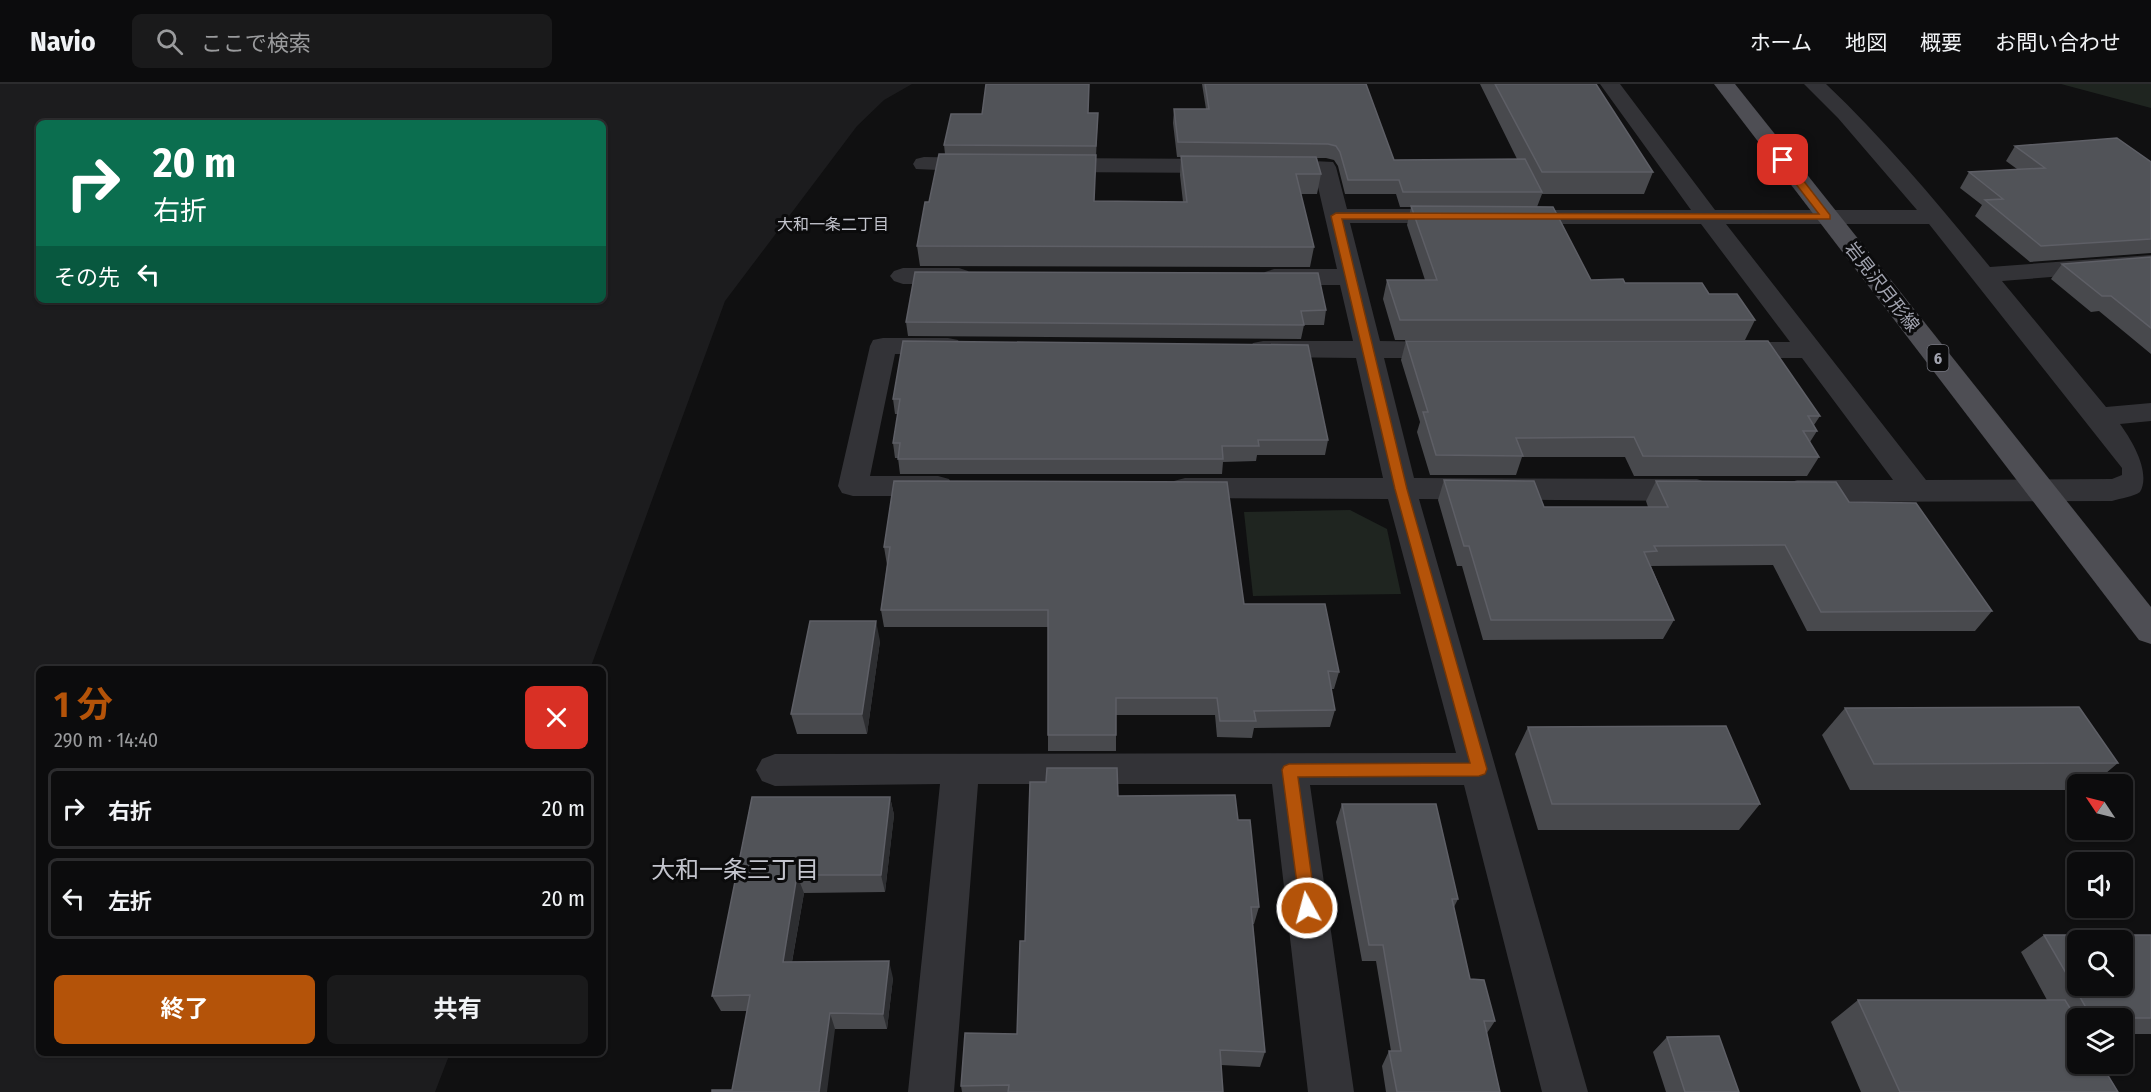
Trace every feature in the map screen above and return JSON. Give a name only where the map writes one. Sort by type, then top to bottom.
[{"type":"main road","name":"岩見沢月形線","points":[[1724,84],[2151,632]]},
{"type":"street","points":[[1610,84],[1709,218],[1918,491]]},
{"type":"street","points":[[1777,491],[2112,490],[2128,486],[2137,478],[2137,466],[1936,217],[1845,114],[1814,84]]},
{"type":"street","points":[[924,164],[1324,167],[1401,489],[1479,769],[1564,1092]]},
{"type":"street","points":[[1336,216],[1936,217]]},
{"type":"street","points":[[1983,275],[2151,262]]},
{"type":"street","points":[[903,276],[986,276]]},
{"type":"street","points":[[1256,277],[1351,277]]},
{"type":"street","points":[[960,486],[853,486],[883,346],[978,347]]},
{"type":"street","points":[[1238,349],[1476,350]]},
{"type":"street","points":[[1702,350],[1810,350]]},
{"type":"street","points":[[2099,417],[2151,412]]},
{"type":"street","points":[[1163,488],[1718,490]]},
{"type":"street","points":[[931,1092],[960,768]]},
{"type":"street","points":[[775,770],[1479,769]]},
{"type":"street","points":[[1289,770],[1331,1092]]},
{"type":"shaded area","points":[[0,84],[912,84],[884,100],[857,126],[725,301],[591,666],[36,666],[36,1056],[449,1056],[435,1092],[0,1092]]},
{"type":"shaded area","points":[[2061,84],[2151,84],[2151,108]]},
{"type":"shaded area","points":[[1350,510],[1387,529],[1401,594],[1253,596],[1244,512]]},
{"type":"building","points":[[986,84],[1089,84],[1088,113],[1098,113],[1096,146],[944,145],[951,114],[982,114]]},
{"type":"building","points":[[1205,84],[1366,84],[1394,160],[1525,159],[1542,192],[1403,192],[1399,180],[1348,180],[1340,152],[1336,146],[1328,144],[1178,142],[1174,109],[1209,109]]},
{"type":"building","points":[[1495,84],[1596,84],[1653,172],[1542,172]]},
{"type":"building","points":[[2117,138],[2151,162],[2151,239],[2041,246],[1985,200],[2003,199],[1969,172],[2045,168],[2015,146]]},
{"type":"building","points":[[939,154],[1096,155],[1094,201],[1187,202],[1181,156],[1316,157],[1321,174],[1296,174],[1314,247],[917,246],[925,202],[929,202]]},
{"type":"building","points":[[1411,206],[1553,207],[1591,280],[1623,279],[1625,283],[1702,283],[1709,294],[1737,294],[1755,320],[1400,320],[1387,280],[1437,280]]},
{"type":"building","points":[[2151,257],[2151,328],[2111,296],[2102,296],[2062,264]]},
{"type":"building","points":[[915,272],[1318,273],[1326,310],[1301,311],[1304,325],[906,322]]},
{"type":"building","points":[[903,341],[1308,345],[1328,440],[1258,440],[1259,446],[1222,446],[1223,459],[898,459],[900,443],[893,443],[900,399],[893,399]]},
{"type":"building","points":[[1406,341],[1768,341],[1820,416],[1808,416],[1817,431],[1803,431],[1819,457],[1643,456],[1634,437],[1516,438],[1523,456],[1436,455],[1423,412],[1428,412]]},
{"type":"building","points":[[1444,480],[1534,481],[1544,507],[1668,507],[1656,481],[1836,482],[1849,502],[1916,503],[1992,611],[1821,612],[1785,545],[1654,546],[1657,551],[1644,552],[1674,620],[1491,620],[1469,546],[1464,546]]},
{"type":"building","points":[[894,481],[1227,482],[1244,604],[1325,604],[1339,672],[1328,671],[1335,710],[1254,711],[1256,721],[1220,721],[1217,698],[1116,698],[1116,735],[1048,735],[1048,610],[881,610],[890,547],[884,547]]},
{"type":"building","points":[[810,621],[876,621],[862,714],[791,714]]},
{"type":"building","points":[[2079,707],[2118,763],[1874,764],[1845,708]]},
{"type":"building","points":[[1726,726],[1760,804],[1552,804],[1528,727]]},
{"type":"building","points":[[1047,768],[1117,768],[1118,796],[1235,795],[1238,820],[1250,820],[1259,907],[1251,907],[1265,1052],[1220,1050],[1223,1092],[1008,1092],[1009,1085],[961,1086],[965,1033],[1017,1034],[1020,941],[1025,941],[1030,782],[1046,782]]},
{"type":"building","points":[[752,797],[890,797],[881,875],[797,875],[783,962],[889,961],[883,1014],[830,1013],[819,1092],[712,1092],[712,1090],[732,1090],[750,995],[712,996]]},
{"type":"building","points":[[1342,804],[1436,804],[1458,899],[1452,899],[1470,979],[1484,980],[1495,1021],[1484,1021],[1500,1092],[1397,1092],[1389,1051],[1401,1051],[1383,945],[1369,945]]},
{"type":"building","points":[[2044,935],[2067,935],[2067,975]]},
{"type":"building","points":[[2133,935],[2151,935],[2151,1018],[2133,1018],[2133,1008],[2086,1008],[2079,996],[2133,996]]},
{"type":"building","points":[[1858,1000],[2065,1000],[2070,1008],[2067,1008],[2067,1074],[2107,1074],[2118,1092],[1900,1092]]},
{"type":"building","points":[[1719,1036],[1739,1092],[1685,1092],[1667,1037]]},
{"type":"district","name":"大和一条二丁目","points":[[833,224]]},
{"type":"district","name":"大和一条三丁目","points":[[735,870]]},
{"type":"route","points":[[1307,908],[1289,770],[1479,769],[1401,489],[1336,216],[1827,217],[1783,160]]}]
